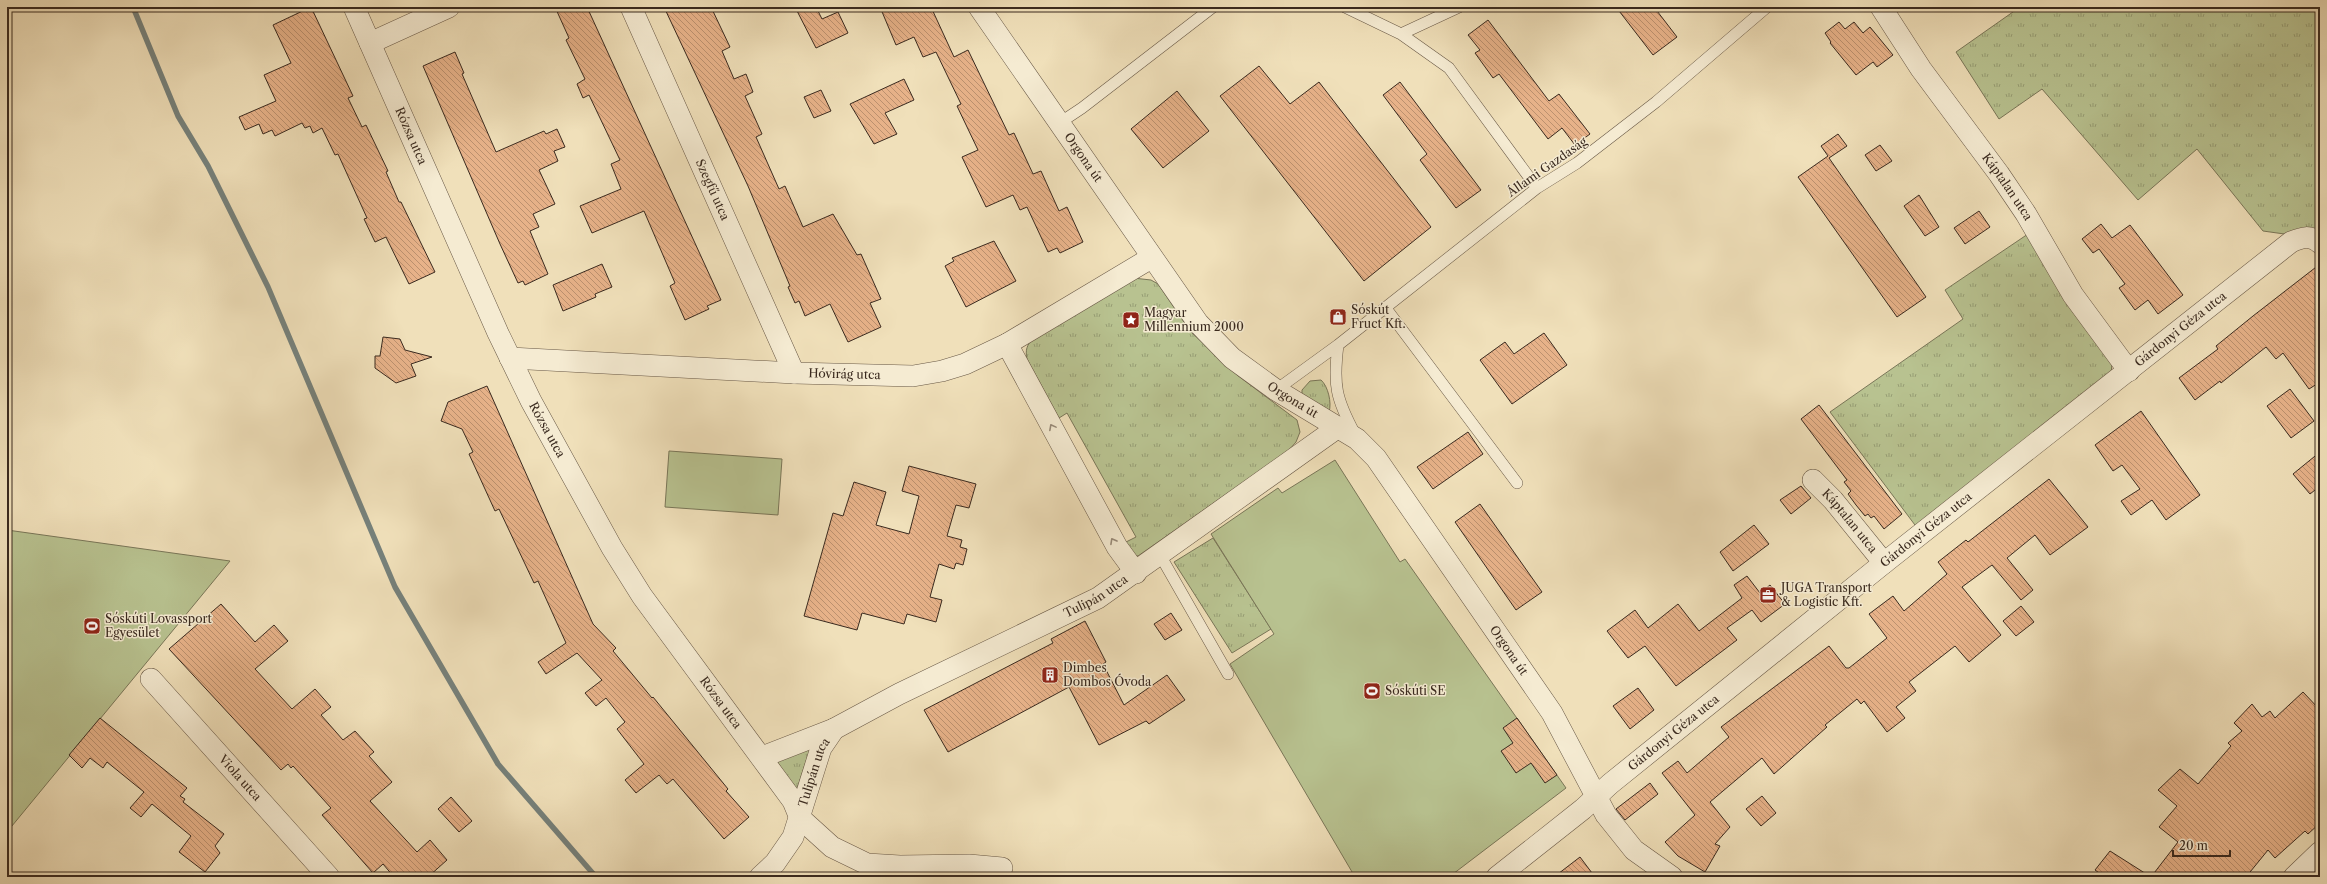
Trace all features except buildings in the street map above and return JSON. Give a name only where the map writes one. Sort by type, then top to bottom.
[{"type":"street","name":"Rózsa utca","points":[[354,7],[510,358],[531,401],[612,548],[642,596],[762,757],[793,801],[800,818]]},
{"type":"street","points":[[370,43],[449,7]]},
{"type":"street","name":"Szegfű utca","points":[[631,7],[794,373]]},
{"type":"street","name":"Orgona út","points":[[979,7],[1058,124],[1198,323],[1232,358],[1276,390],[1337,428],[1357,438],[1376,458],[1552,713],[1606,816],[1634,850],[1672,877]]},
{"type":"street","name":"Káptalan utca","points":[[1880,7],[1921,70],[1999,174],[2026,214],[2073,295],[2129,371]]},
{"type":"street","name":"Gárdonyi Géza utca","points":[[1497,877],[1884,563],[2291,242],[2312,239]]},
{"type":"street","name":"Hóvirág utca","points":[[510,358],[794,373],[913,376],[942,372],[964,364],[1007,344],[1151,258]]},
{"type":"street","points":[[1007,344],[1116,547],[1136,573]]},
{"type":"street","name":"Tulipán utca","points":[[762,757],[834,729],[900,694],[1098,598],[1136,573],[1337,428]]},
{"type":"street","name":"Káptalan utca","points":[[1813,480],[1833,500],[1884,563]]},
{"type":"street","name":"Viola utca","points":[[151,678],[330,877]]},
{"type":"street","name":"Tulipán utca","points":[[760,877],[775,863],[793,837],[821,748],[834,729]]},
{"type":"street","name":"Tulipán utca","points":[[800,818],[832,847],[867,864],[900,866],[969,865],[1002,868]]},
{"type":"street","points":[[2303,875],[2320,852]]},
{"type":"lane","points":[[1058,124],[1082,108],[1213,7]]},
{"type":"lane","points":[[1345,7],[1401,34],[1449,68],[1537,188]]},
{"type":"lane","points":[[1401,34],[1459,7]]},
{"type":"lane","name":"Állami Gazdaság","points":[[1276,390],[1338,345],[1537,188],[1577,163],[1656,102],[1766,7]]},
{"type":"lane","points":[[1385,307],[1517,483]]},
{"type":"lane","points":[[1338,345],[1335,373],[1337,392],[1343,412],[1357,438]]},
{"type":"lane","points":[[1160,555],[1228,674]]},
{"type":"green space","points":[[2020,7],[2320,7],[2320,239],[2263,231],[2197,149],[2138,200],[2042,89],[1999,119],[1956,52]]},
{"type":"green space","points":[[2028,234],[2112,362],[2111,375],[1918,529],[1830,412],[1963,319],[1945,290]]},
{"type":"green space","points":[[1133,278],[1151,280],[1158,284],[1190,331],[1237,375],[1297,420],[1300,432],[1296,442],[1288,451],[1138,556],[1133,555],[1124,543],[1136,537],[1067,413],[1059,418],[1027,359],[1026,353],[1028,345],[1033,338]]},
{"type":"green space","points":[[1321,380],[1326,386],[1329,395],[1329,412],[1302,395],[1302,390],[1310,381]]},
{"type":"green space","points":[[669,451],[782,459],[778,515],[665,507]]},
{"type":"green space","name":"Sóskúti SE","points":[[1335,460],[1400,562],[1405,559],[1566,788],[1449,877],[1355,877],[1230,664],[1274,634],[1211,534],[1278,488],[1282,493]]},
{"type":"green space","name":"Sóskúti Lovassport Egyesület","points":[[7,530],[230,561],[7,832]]},
{"type":"green space","points":[[1213,538],[1271,629],[1232,653],[1174,562]]},
{"type":"green space","points":[[811,746],[797,789],[793,787],[777,761]]},
{"type":"waterway","points":[[133,7],[178,116],[208,166],[268,287],[395,587],[498,764],[596,877]]},
{"type":"place","name":"Sóskút Fruct Kft.","points":[[1338,317]]},
{"type":"place","name":"Magyar Millennium 2000","points":[[1131,320]]},
{"type":"place","name":"JUGA Transport & Logistic Kft.","points":[[1768,595]]},
{"type":"place","name":"Sóskúti Lovassport Egyesület","points":[[92,626]]},
{"type":"place","name":"Dimbes Dombos Óvoda","points":[[1050,675]]},
{"type":"place","name":"Sóskúti SE","points":[[1372,691]]}]
